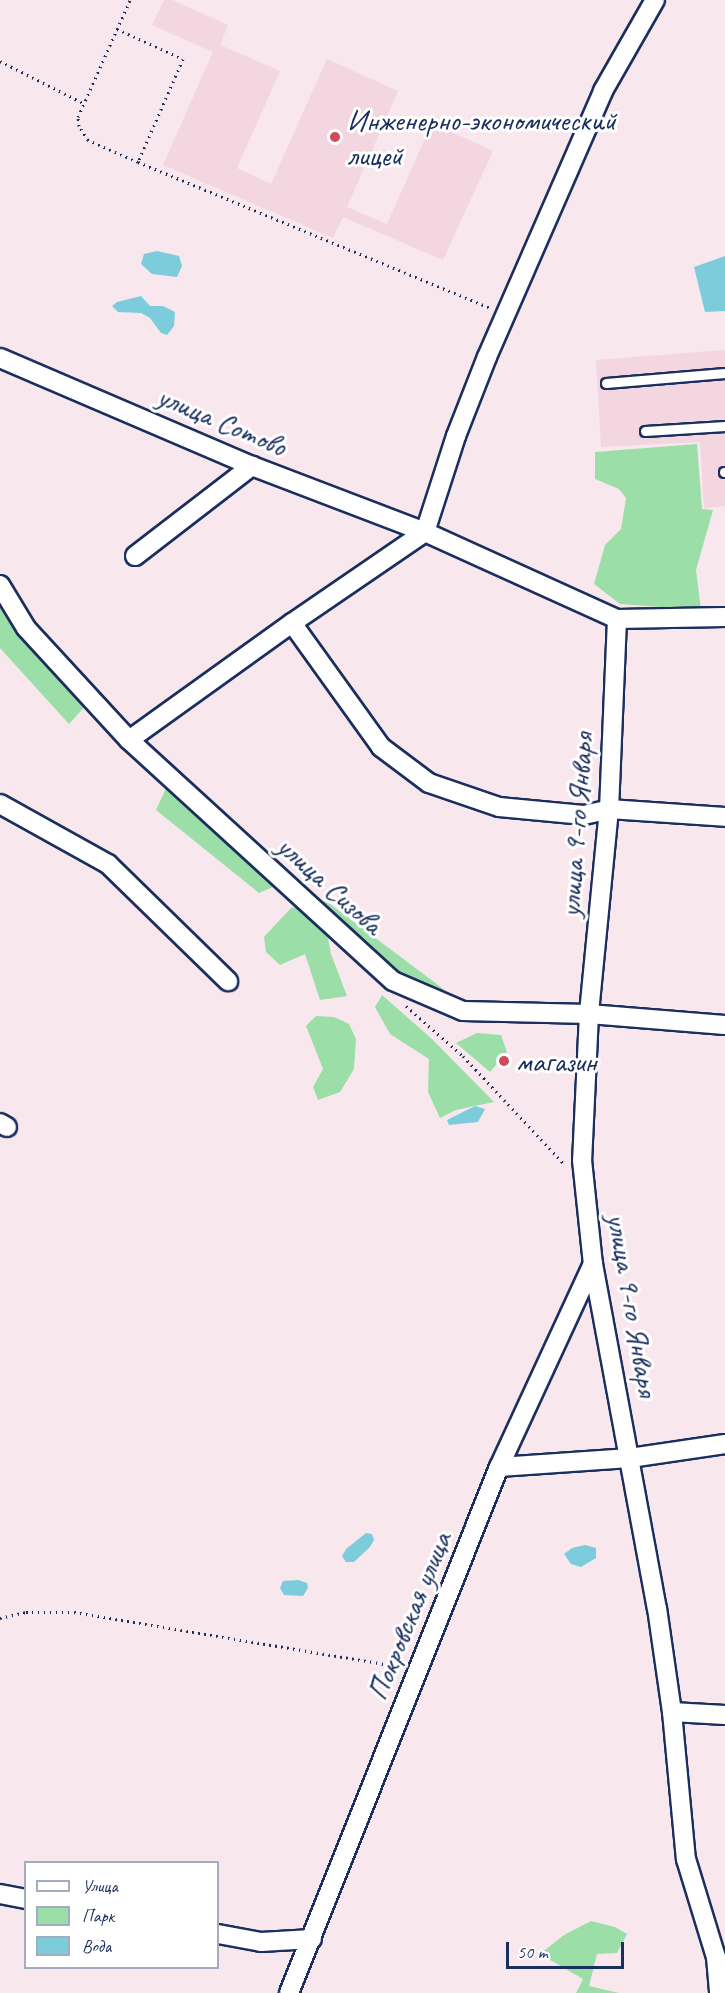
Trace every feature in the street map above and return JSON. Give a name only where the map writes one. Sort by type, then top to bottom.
[{"type":"street","points":[[129,740],[292,623],[425,532],[456,435],[508,308],[603,91],[655,0]]},
{"type":"street","name":"улица Сотово","points":[[0,358],[252,466],[425,532],[617,619],[725,616]]},
{"type":"street","points":[[135,556],[252,466]]},
{"type":"street","name":"улица Сизова","points":[[0,585],[26,628],[129,740],[393,981],[463,1011],[589,1014],[725,1025]]},
{"type":"street","name":"улица 9-го Января","points":[[617,619],[609,809],[589,1014],[582,1160],[594,1264],[657,1608],[672,1712],[687,1859],[716,1957],[719,1993]]},
{"type":"street","points":[[292,623],[381,747],[429,783],[499,807],[584,815],[609,809],[725,817]]},
{"type":"street","points":[[0,804],[108,864],[228,981]]},
{"type":"street","name":"Покровская улица","points":[[289,1993],[499,1467],[594,1264]]},
{"type":"street","points":[[499,1467],[630,1458],[725,1444]]},
{"type":"street","points":[[672,1712],[725,1715]]},
{"type":"street","points":[[0,1894],[24,1899]]},
{"type":"street","points":[[219,1934],[261,1942],[312,1939]]},
{"type":"lane","points":[[606,383],[725,373]]},
{"type":"lane","points":[[645,431],[725,426]]},
{"type":"path","points":[[130,0],[78,117],[79,126],[88,140],[138,162],[508,308]]},
{"type":"path","points":[[117,29],[183,59],[138,162]]},
{"type":"path","points":[[0,61],[83,103]]},
{"type":"path","points":[[404,1004],[463,1056],[512,1109],[537,1132],[585,1189]]},
{"type":"path","points":[[0,1618],[26,1612],[74,1612],[419,1670]]},
{"type":"shaded area","name":"Инженерно-экономический лицей","points":[[164,0],[172,0],[228,25],[220,45],[280,71],[237,168],[271,184],[327,59],[398,91],[347,207],[387,224],[432,123],[493,151],[443,260],[343,217],[333,238],[163,165],[213,52],[152,25]]},
{"type":"shaded area","points":[[725,350],[725,506],[704,508],[700,442],[601,447],[596,360]]},
{"type":"green space","points":[[697,444],[702,509],[713,510],[696,570],[701,610],[620,604],[594,584],[605,545],[621,529],[626,498],[619,489],[595,479],[595,452]]},
{"type":"green space","points":[[0,599],[89,702],[69,724],[0,648]]},
{"type":"green space","points":[[168,784],[280,884],[259,893],[156,810]]},
{"type":"green space","points":[[326,901],[446,991],[448,998],[401,983],[332,937],[328,939],[331,954],[347,996],[320,1000],[305,954],[280,965],[266,952],[264,937],[291,908]]},
{"type":"green space","points":[[382,995],[432,1039],[494,1102],[456,1110],[440,1118],[428,1092],[429,1059],[390,1034],[375,1007]]},
{"type":"green space","points":[[316,1016],[334,1017],[349,1024],[356,1039],[354,1069],[340,1092],[318,1100],[313,1087],[323,1069],[306,1026]]},
{"type":"green space","points":[[477,1033],[501,1035],[507,1052],[490,1072],[456,1043]]},
{"type":"green space","points":[[591,1921],[615,1927],[627,1934],[617,1953],[597,1954],[589,1986],[619,1993],[576,1993],[583,1979],[540,1954],[564,1935]]},
{"type":"water","points":[[157,251],[179,256],[182,266],[177,277],[152,274],[141,264],[144,254]]},
{"type":"water","points":[[725,256],[725,311],[705,312],[694,267]]},
{"type":"water","points":[[141,296],[150,306],[163,306],[175,312],[174,326],[167,335],[161,333],[150,318],[141,313],[118,312],[112,306],[117,302]]},
{"type":"water","points":[[475,1106],[485,1109],[478,1122],[449,1125],[447,1120]]},
{"type":"water","points":[[366,1533],[372,1534],[374,1540],[370,1547],[354,1562],[346,1562],[342,1556],[346,1549]]},
{"type":"water","points":[[585,1545],[596,1548],[596,1558],[581,1567],[571,1564],[564,1554],[572,1548]]},
{"type":"water","points":[[298,1580],[307,1583],[308,1588],[303,1596],[284,1595],[280,1588],[283,1581]]},
{"type":"place","name":"Инженерно-экономический лицей","points":[[335,137]]},
{"type":"place","name":"магазин","points":[[504,1061]]}]
